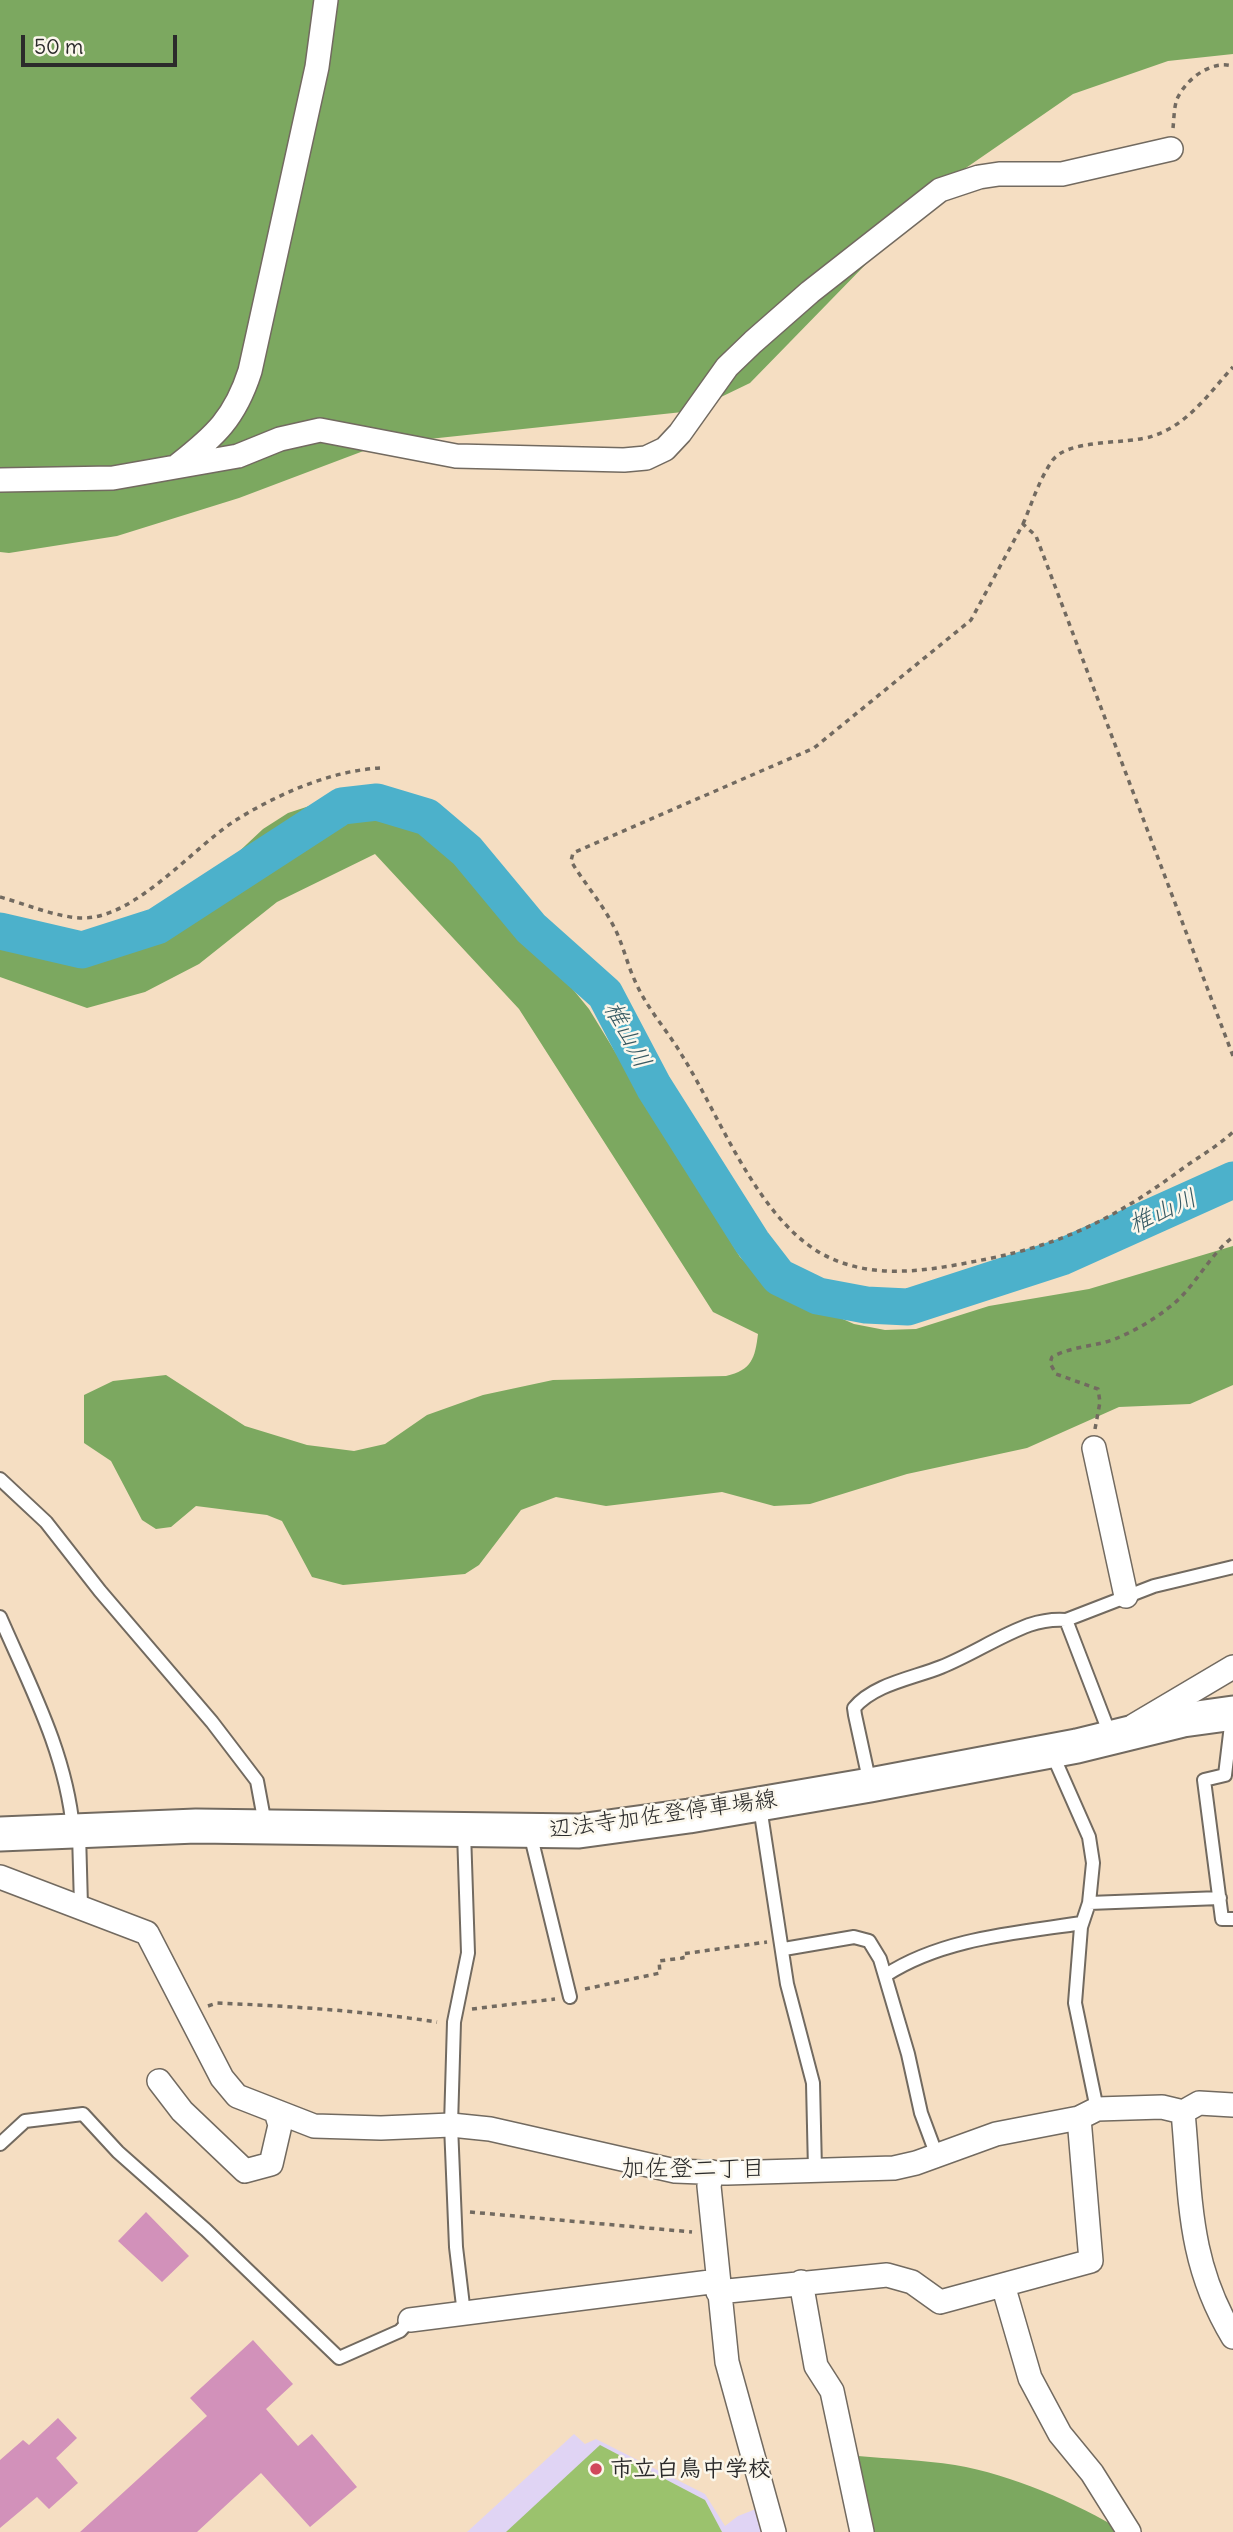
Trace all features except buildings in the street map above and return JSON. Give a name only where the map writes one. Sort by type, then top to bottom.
[{"type":"main road","points":[[1183,1720],[1233,1693]]},
{"type":"main road","name":"辺法寺加佐登停車場線","points":[[0,1834],[76,1829],[266,1827],[579,1831],[689,1816],[870,1785],[1051,1750],[1183,1720],[1233,1713]]},
{"type":"street","points":[[176,467],[216,435],[230,417],[246,383],[317,67],[326,0]]},
{"type":"street","points":[[0,480],[113,478],[238,456],[280,439],[320,430],[456,456],[624,460],[646,458],[665,449],[680,433],[727,367],[753,342],[810,292],[940,190],[979,177],[999,174],[1062,174],[1171,149]]},
{"type":"street","points":[[1094,1448],[1125,1596]]},
{"type":"street","points":[[1120,1735],[1139,1721],[1233,1667]]},
{"type":"street","points":[[0,1877],[147,1933],[222,2078],[237,2096],[314,2126],[450,2124],[490,2129],[675,2171],[712,2172],[894,2168],[937,2156],[996,2134],[1088,2114],[1163,2107],[1182,2112],[1233,2117]]},
{"type":"street","points":[[159,2081],[182,2111],[245,2171],[271,2164],[280,2125],[276,2112]]},
{"type":"street","points":[[1182,2112],[1199,2102],[1233,2105]]},
{"type":"street","points":[[1182,2112],[1195,2250],[1213,2304],[1233,2337]]},
{"type":"street","points":[[410,2320],[718,2287],[821,2280],[838,2282],[887,2275],[912,2283],[940,2302],[1091,2261],[1088,2114]]},
{"type":"street","points":[[712,2172],[709,2186],[727,2362],[774,2532]]},
{"type":"street","points":[[801,2282],[816,2366],[832,2391],[862,2532]]},
{"type":"street","points":[[1003,2285],[1030,2378],[1060,2434],[1092,2473],[1129,2532]]},
{"type":"lane","points":[[0,1479],[46,1522],[100,1591],[212,1722],[257,1781],[266,1827]]},
{"type":"lane","points":[[870,1785],[854,1708],[859,1702],[1031,1624],[1066,1620],[1125,1596],[1233,1567]]},
{"type":"lane","points":[[0,1617],[58,1752],[70,1790],[76,1829],[81,1906]]},
{"type":"lane","points":[[1066,1620],[1120,1735]]},
{"type":"lane","points":[[1233,1713],[1225,1775],[1204,1780],[1222,1919],[1233,1919]]},
{"type":"lane","points":[[1051,1750],[1089,1838],[1093,1863],[1089,1903],[1082,1923],[1075,2003],[1088,2114]]},
{"type":"lane","points":[[759,1803],[796,2028],[813,2083],[815,2170]]},
{"type":"lane","points":[[464,1831],[468,1953],[455,2017],[450,2124],[454,2211],[464,2314]]},
{"type":"lane","points":[[530,1832],[570,1995]]},
{"type":"lane","points":[[1089,1903],[1220,1898]]},
{"type":"lane","points":[[886,1975],[902,1964],[998,1934],[1082,1923]]},
{"type":"lane","points":[[783,1944],[863,1937],[875,1947],[886,1975],[921,2113],[937,2156]]},
{"type":"lane","points":[[0,2144],[25,2121],[83,2114],[118,2152],[206,2230],[339,2358],[400,2331],[410,2320]]},
{"type":"path","points":[[1171,149],[1178,98],[1200,72],[1216,65],[1233,66]]},
{"type":"path","points":[[1233,367],[1194,412],[1156,435],[1126,442],[1072,447],[1053,459],[1023,524],[971,620],[814,748],[579,849],[573,853],[570,861],[616,929],[635,981],[658,1023],[682,1055],[750,1176],[786,1223],[817,1251],[830,1257],[850,1265],[899,1272],[928,1270],[1048,1244],[1087,1230],[1144,1198],[1233,1132]]},
{"type":"path","points":[[1023,524],[1036,536],[1233,1056]]},
{"type":"path","points":[[0,897],[84,918],[111,912],[136,898],[233,822],[279,797],[356,769],[382,768]]},
{"type":"path","points":[[1094,1448],[1100,1402],[1098,1389],[1086,1382],[1056,1374],[1052,1368],[1052,1357],[1064,1350],[1113,1339],[1156,1317],[1191,1290],[1224,1244],[1233,1237]]},
{"type":"path","points":[[190,2013],[217,2003],[455,2017],[570,1995],[660,1973],[659,1961],[683,1958],[682,1954],[783,1944]]},
{"type":"path","points":[[454,2211],[660,2228],[714,2236]]},
{"type":"shaded area","name":"市立白鳥中学校","points":[[574,2434],[585,2444],[596,2439],[705,2494],[725,2526],[738,2516],[761,2507],[769,2532],[467,2532]]},
{"type":"green space","points":[[0,0],[1233,0],[1233,54],[1168,61],[1073,94],[947,181],[750,383],[692,411],[382,444],[239,498],[117,536],[9,553],[0,552]]},
{"type":"green space","points":[[349,793],[411,811],[441,828],[589,1009],[740,1257],[766,1281],[793,1297],[854,1324],[885,1330],[916,1329],[989,1306],[1089,1289],[1233,1246],[1233,1385],[1190,1404],[1119,1407],[1027,1448],[907,1474],[810,1504],[774,1506],[722,1492],[606,1506],[556,1497],[521,1510],[479,1565],[465,1574],[343,1585],[312,1577],[282,1521],[267,1515],[196,1506],[171,1527],[156,1529],[142,1520],[111,1461],[84,1443],[84,1395],[113,1381],[166,1375],[245,1426],[307,1445],[354,1451],[385,1444],[427,1415],[483,1395],[553,1380],[726,1376],[747,1366],[755,1350],[758,1334],[713,1312],[519,1009],[375,854],[277,902],[199,964],[145,992],[87,1008],[0,977],[0,946],[88,966],[133,951],[263,829],[288,813]]},
{"type":"green space","name":"市立白鳥中学校","points":[[600,2445],[705,2500],[722,2532],[506,2532]]},
{"type":"green space","points":[[858,2456],[943,2463],[999,2475],[1064,2500],[1125,2532],[874,2532]]},
{"type":"waterway","name":"椎山川","points":[[0,931],[82,950],[157,926],[342,806],[377,802],[427,817],[467,851],[531,928],[605,994],[654,1087],[752,1242],[779,1277],[818,1296],[866,1305],[908,1307],[1062,1257],[1233,1180]]},
{"type":"place","name":"市立白鳥中学校","points":[[596,2469]]},
{"type":"district","name":"加佐登二丁目","points":[[693,2169]]}]
